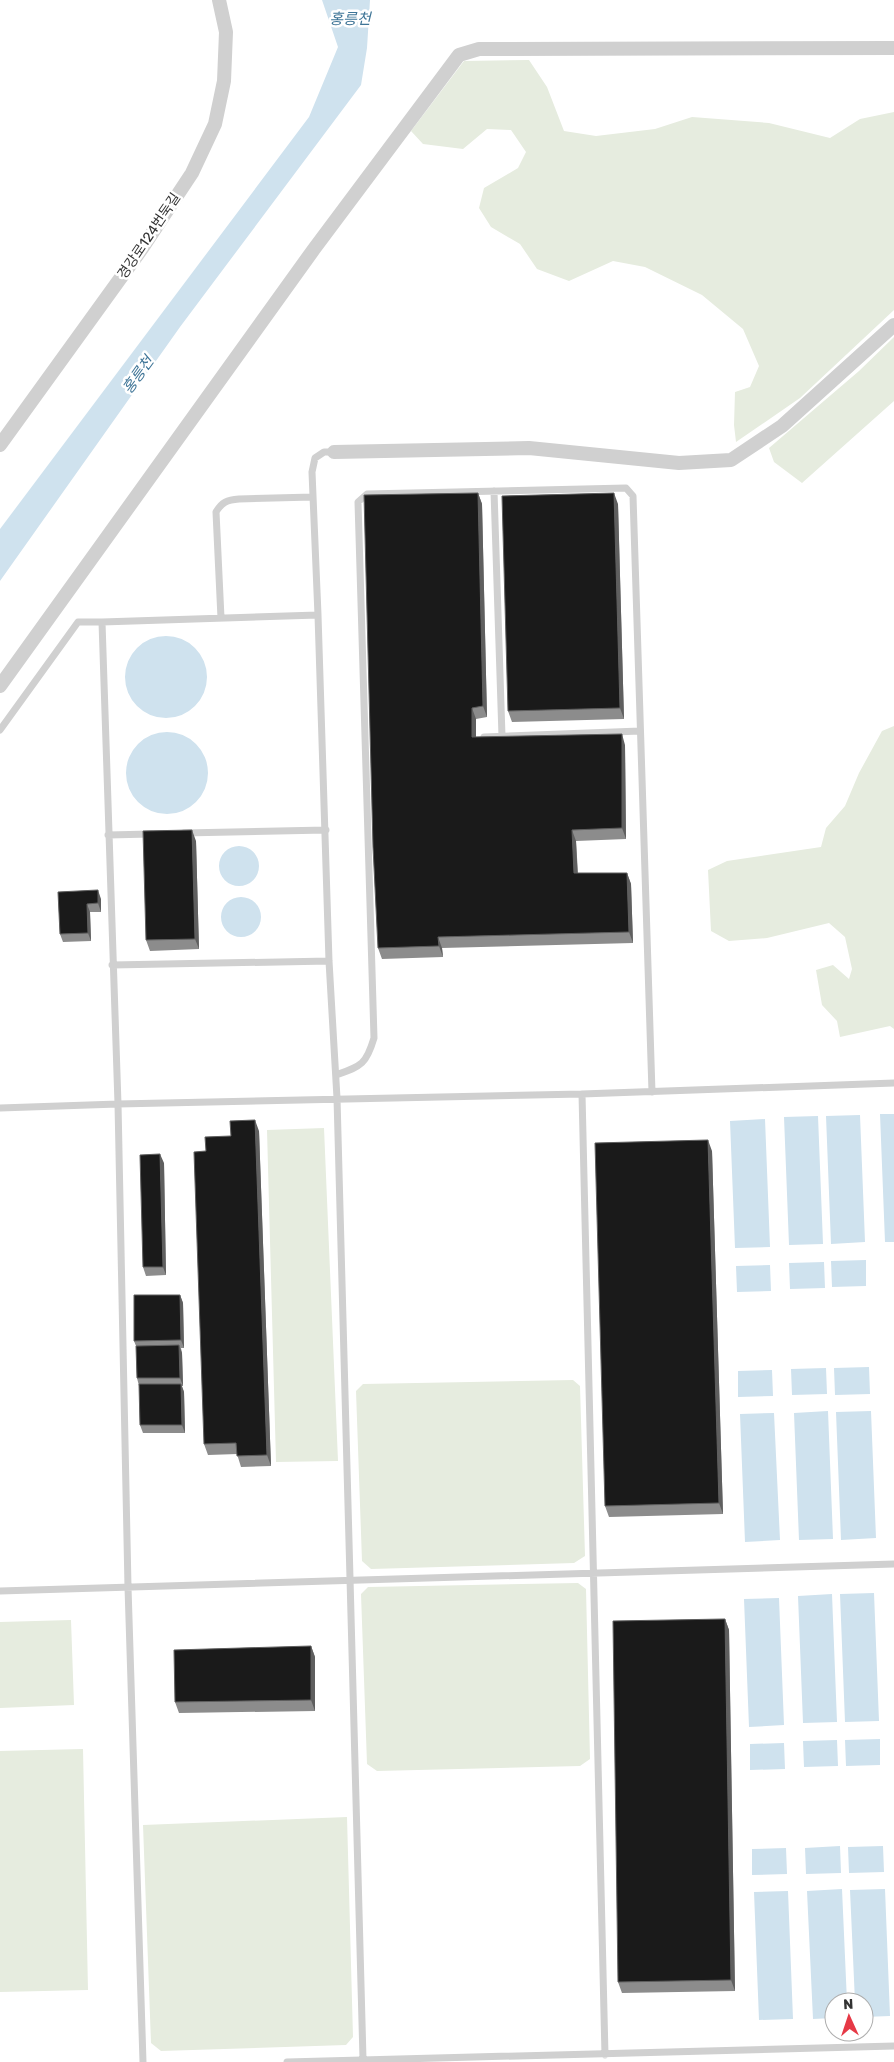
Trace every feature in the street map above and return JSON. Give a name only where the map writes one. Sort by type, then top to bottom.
[{"type":"street","name":"경강로124번둑길","points":[[0,445],[143,247],[192,173],[215,124],[224,81],[226,32],[218,0]]},
{"type":"street","points":[[0,686],[314,250],[459,55],[479,49],[894,48]]},
{"type":"street","points":[[334,452],[529,448],[679,463],[731,460],[782,426],[894,325]]},
{"type":"lane","points":[[334,452],[324,452],[315,458],[312,472],[326,830],[329,961],[337,1098],[363,2059]]},
{"type":"lane","points":[[336,1075],[356,1068],[368,1057],[374,1038],[358,502],[367,494],[626,488],[633,496],[652,1092]]},
{"type":"lane","points":[[494,491],[502,736]]},
{"type":"lane","points":[[221,618],[216,512],[220,504],[227,500],[239,499],[313,498]]},
{"type":"lane","points":[[0,730],[78,622],[318,615]]},
{"type":"lane","points":[[102,622],[118,1104],[128,1587],[143,2062]]},
{"type":"lane","points":[[484,736],[640,731]]},
{"type":"lane","points":[[177,834],[326,830]]},
{"type":"lane","points":[[108,835],[158,834]]},
{"type":"lane","points":[[112,965],[329,961]]},
{"type":"lane","points":[[0,1108],[337,1098],[582,1094],[894,1083]]},
{"type":"lane","points":[[582,1094],[604,2055]]},
{"type":"lane","points":[[0,1591],[894,1564]]},
{"type":"lane","points":[[287,2062],[894,2046]]},
{"type":"shaded area","points":[[529,60],[547,87],[564,131],[596,136],[655,129],[692,117],[769,123],[830,138],[860,119],[894,112],[894,310],[800,398],[736,442],[734,425],[735,392],[750,387],[759,366],[743,329],[702,295],[645,267],[613,261],[569,281],[537,269],[520,244],[491,227],[479,208],[484,188],[518,168],[526,152],[511,130],[487,129],[463,149],[423,144],[411,131],[464,61]]},
{"type":"shaded area","points":[[894,337],[894,401],[802,483],[774,462],[769,448],[859,371]]},
{"type":"shaded area","points":[[894,726],[894,1029],[890,1026],[840,1037],[837,1021],[822,1005],[816,970],[833,965],[849,979],[852,969],[845,937],[829,923],[767,938],[729,941],[711,931],[708,870],[727,861],[821,847],[826,828],[845,806],[859,773],[882,731]]},
{"type":"shaded area","points":[[324,1128],[338,1461],[276,1462],[267,1130]]},
{"type":"shaded area","points":[[573,1380],[580,1386],[585,1556],[574,1563],[371,1569],[362,1561],[356,1391],[363,1384]]},
{"type":"shaded area","points":[[578,1583],[586,1589],[590,1759],[580,1766],[377,1771],[367,1764],[361,1594],[368,1587]]},
{"type":"shaded area","points":[[71,1620],[74,1705],[0,1708],[0,1622]]},
{"type":"shaded area","points":[[83,1749],[88,1990],[0,1992],[0,1751]]},
{"type":"shaded area","points":[[347,1817],[353,2037],[346,2045],[161,2051],[151,2043],[143,1825]]},
{"type":"water","name":"홍릉천","points":[[322,0],[370,0],[367,48],[361,85],[180,327],[0,581],[0,529],[309,117],[338,47]]},
{"type":"water","points":[[166,636],[182,639],[195,648],[204,661],[207,677],[204,693],[195,706],[182,715],[166,718],[150,715],[137,706],[128,693],[125,677],[128,661],[137,648],[150,639]]},
{"type":"water","points":[[167,732],[183,735],[196,744],[205,757],[208,773],[205,789],[196,802],[183,811],[167,814],[151,811],[138,802],[129,789],[126,773],[129,757],[138,744],[151,735]]},
{"type":"water","points":[[243,846],[250,849],[256,855],[259,866],[258,874],[250,883],[243,886],[235,886],[228,883],[220,874],[219,862],[222,855],[231,847]]},
{"type":"water","points":[[245,897],[252,900],[258,906],[261,917],[260,925],[252,934],[245,937],[237,937],[230,934],[222,925],[221,913],[224,906],[233,898]]},
{"type":"water","points":[[880,1114],[894,1114],[894,1242],[885,1242]]},
{"type":"water","points":[[860,1115],[865,1242],[831,1244],[826,1116]]},
{"type":"water","points":[[818,1116],[823,1244],[789,1245],[784,1117]]},
{"type":"water","points":[[765,1119],[770,1247],[735,1248],[730,1121]]},
{"type":"water","points":[[866,1260],[866,1286],[832,1287],[831,1261]]},
{"type":"water","points":[[824,1262],[825,1288],[790,1289],[789,1263]]},
{"type":"water","points":[[770,1265],[771,1291],[737,1292],[736,1266]]},
{"type":"water","points":[[869,1367],[870,1394],[835,1395],[834,1368]]},
{"type":"water","points":[[826,1368],[827,1394],[792,1395],[791,1369]]},
{"type":"water","points":[[772,1370],[773,1396],[738,1397],[738,1371]]},
{"type":"water","points":[[828,1411],[833,1539],[799,1540],[794,1413]]},
{"type":"water","points":[[871,1411],[876,1538],[841,1540],[836,1412]]},
{"type":"water","points":[[774,1413],[780,1540],[745,1542],[740,1414]]},
{"type":"water","points":[[874,1593],[879,1721],[845,1722],[840,1594]]},
{"type":"water","points":[[832,1594],[837,1722],[803,1723],[798,1596]]},
{"type":"water","points":[[779,1598],[784,1725],[749,1727],[744,1599]]},
{"type":"water","points":[[880,1739],[880,1765],[846,1766],[845,1740]]},
{"type":"water","points":[[837,1740],[838,1766],[804,1767],[803,1741]]},
{"type":"water","points":[[784,1743],[785,1769],[750,1770],[750,1744]]},
{"type":"water","points":[[840,1846],[841,1873],[806,1874],[805,1848]]},
{"type":"water","points":[[883,1846],[884,1872],[849,1873],[848,1847]]},
{"type":"water","points":[[786,1848],[787,1874],[752,1875],[752,1849]]},
{"type":"water","points":[[842,1889],[847,1992],[824,1992],[824,2018],[813,2019],[807,1891]]},
{"type":"water","points":[[885,1889],[890,2016],[874,2017],[874,1992],[855,1992],[850,1890]]},
{"type":"water","points":[[788,1891],[793,2019],[759,2020],[754,1892]]},
{"type":"building","points":[[478,493],[483,706],[472,708],[472,737],[622,734],[622,828],[572,830],[574,873],[627,873],[629,932],[438,937],[439,946],[378,948],[373,847],[364,495]]},
{"type":"building","points":[[614,493],[620,708],[508,711],[502,496]]},
{"type":"building","points":[[192,830],[195,939],[146,940],[143,831]]},
{"type":"building","points":[[98,890],[98,903],[87,904],[88,933],[60,934],[58,892]]},
{"type":"building","points":[[255,1120],[267,1455],[237,1456],[236,1443],[204,1444],[194,1152],[206,1151],[205,1137],[231,1136],[230,1121]]},
{"type":"building","points":[[708,1140],[719,1503],[605,1506],[595,1143]]},
{"type":"building","points":[[160,1154],[163,1267],[143,1267],[140,1155]]},
{"type":"building","points":[[134,1295],[180,1295],[181,1340],[134,1341]]},
{"type":"building","points":[[179,1345],[180,1378],[137,1378],[136,1346]]},
{"type":"building","points":[[139,1384],[181,1384],[182,1425],[140,1425]]},
{"type":"building","points":[[725,1619],[731,1980],[618,1982],[613,1621]]},
{"type":"building","points":[[311,1646],[311,1700],[175,1702],[174,1650]]}]
